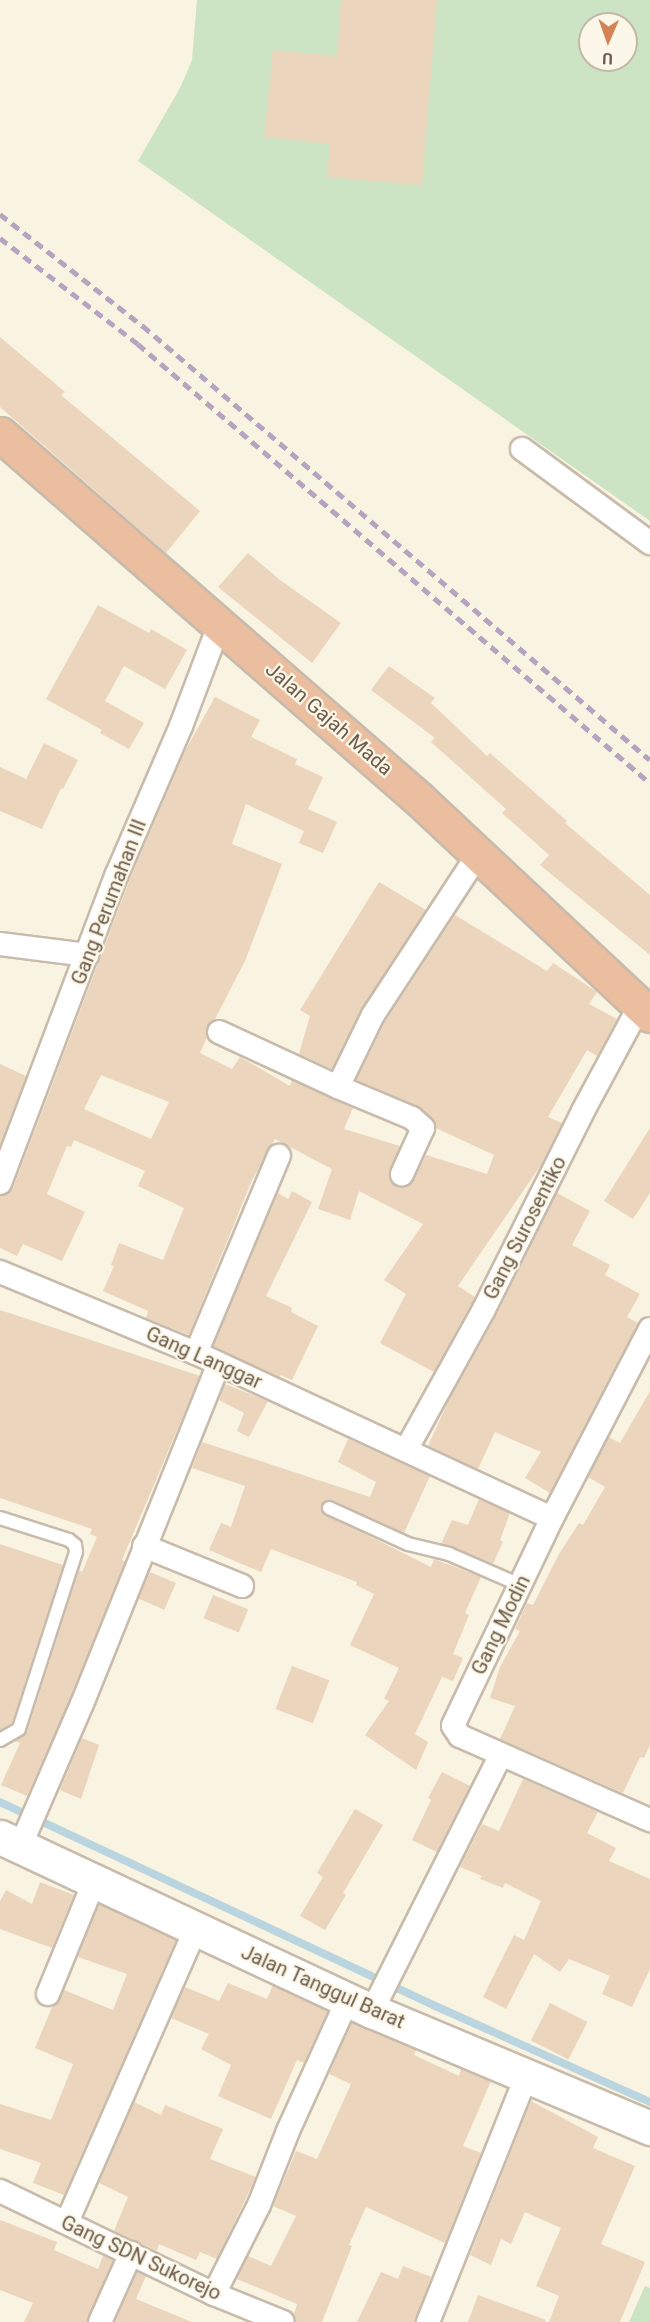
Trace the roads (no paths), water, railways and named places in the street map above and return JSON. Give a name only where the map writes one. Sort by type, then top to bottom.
[{"type":"highway","name":"Jalan Gajah Mada","points":[[0,434],[220,623],[479,853],[645,1010]]},
{"type":"street","points":[[522,449],[650,543]]},
{"type":"street","name":"Gang Perumahan III","points":[[0,1182],[117,874],[181,726],[220,623]]},
{"type":"street","points":[[338,1087],[374,1015],[479,853]]},
{"type":"street","points":[[0,944],[87,955]]},
{"type":"street","name":"Gang Surosentiko","points":[[406,1450],[484,1309],[583,1111],[645,1010]]},
{"type":"street","points":[[219,1032],[338,1087],[412,1118],[423,1128],[402,1174]]},
{"type":"street","points":[[196,1353],[279,1156]]},
{"type":"street","name":"Gang Langgar","points":[[0,1272],[196,1353],[552,1518]]},
{"type":"street","name":"Gang Modin","points":[[650,1329],[552,1518],[453,1726],[460,1736],[650,1820]]},
{"type":"street","points":[[18,1835],[47,1787],[219,1364]]},
{"type":"street","points":[[144,1546],[242,1586]]},
{"type":"street","points":[[214,2294],[260,2205],[288,2131],[367,2002],[395,1968],[501,1755]]},
{"type":"street","name":"Jalan Tanggul Barat","points":[[18,1835],[94,1882],[195,1929],[367,2002],[650,2128]]},
{"type":"street","points":[[48,1995],[94,1882]]},
{"type":"street","points":[[67,2222],[195,1929]]},
{"type":"street","points":[[428,2322],[527,2075]]},
{"type":"street","name":"Gang SDN Sukorejo","points":[[0,2191],[214,2294],[283,2322]]},
{"type":"street","points":[[100,2322],[131,2253]]},
{"type":"lane","points":[[330,1509],[408,1544],[449,1554],[520,1585]]},
{"type":"lane","points":[[0,1518],[69,1540],[75,1545],[76,1552],[19,1729],[0,1740]]},
{"type":"waterway","points":[[0,1802],[433,2005],[650,2102]]},
{"type":"railway","points":[[0,214],[143,326],[650,760]]},
{"type":"railway","points":[[0,238],[138,344],[650,783]]}]
